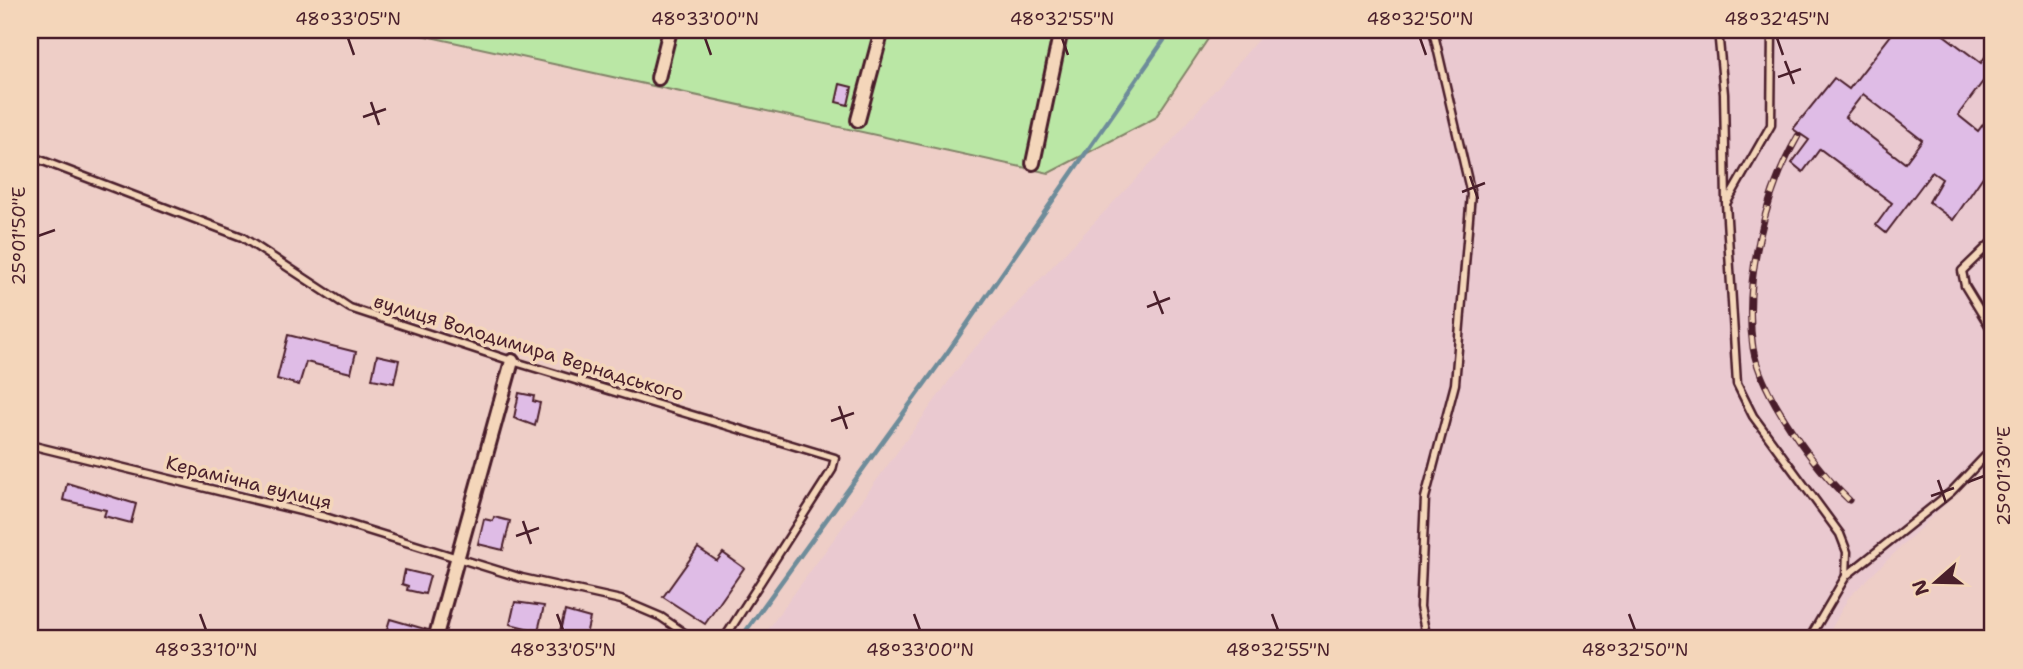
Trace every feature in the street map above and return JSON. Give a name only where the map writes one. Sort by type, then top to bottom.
[{"type":"street","points":[[658,78],[670,30]]},
{"type":"street","points":[[859,120],[882,30]]},
{"type":"street","points":[[1033,163],[1061,30]]},
{"type":"street","points":[[435,639],[512,361]]},
{"type":"lane","points":[[1427,639],[1420,607],[1425,498],[1455,384],[1471,194],[1433,30]]},
{"type":"lane","points":[[1718,30],[1724,94],[1726,203],[1737,384],[1753,416],[1840,534],[1847,552],[1846,576]]},
{"type":"lane","points":[[1726,203],[1771,125],[1772,30]]},
{"type":"lane","name":"вулиця Володимира Вернадського","points":[[30,156],[242,237],[350,308],[512,361],[835,458],[832,470],[724,639]]},
{"type":"lane","points":[[1993,241],[1962,271],[1965,286],[1993,332]]},
{"type":"lane","name":"Керамічна вулиця","points":[[30,445],[325,517],[522,578],[621,600],[661,617],[693,639]]},
{"type":"lane","points":[[1809,639],[1846,576],[1951,492],[1993,447]]},
{"type":"shaded area","points":[[1266,30],[1993,30],[1993,458],[1848,598],[1826,639],[761,639],[968,355],[1171,142]]},
{"type":"green space","points":[[273,30],[1214,30],[1155,118],[1049,173],[412,33]]},
{"type":"building","points":[[1895,30],[1937,30],[1981,63],[1985,57],[1993,63],[1993,68],[1958,115],[1978,131],[1993,111],[1993,162],[1953,220],[1929,202],[1942,179],[1932,172],[1886,233],[1876,225],[1892,203],[1820,149],[1803,172],[1792,163],[1809,140],[1793,129],[1834,78],[1849,89]],"holes":[[[1863,94],[1922,140],[1905,163],[1845,117]]]},
{"type":"building","points":[[840,84],[852,87],[848,105],[836,102]]},
{"type":"building","points":[[288,335],[356,352],[351,373],[306,362],[299,385],[277,379]]},
{"type":"building","points":[[377,355],[399,360],[394,383],[372,379]]},
{"type":"building","points":[[519,393],[534,396],[533,401],[540,403],[535,426],[514,418]]},
{"type":"building","points":[[67,483],[136,504],[131,523],[104,516],[106,510],[63,500]]},
{"type":"building","points":[[494,517],[510,521],[503,550],[478,544],[484,519],[493,521]]},
{"type":"building","points":[[698,548],[717,561],[723,553],[744,568],[705,624],[663,597]]},
{"type":"building","points":[[405,570],[430,576],[425,594],[407,590],[408,586],[402,584]]},
{"type":"building","points":[[515,602],[544,606],[538,631],[510,624]]},
{"type":"building","points":[[565,611],[590,618],[585,639],[559,635]]},
{"type":"building","points":[[390,619],[428,630],[425,639],[384,639]]},
{"type":"waterway","points":[[740,639],[947,353],[1171,30]]},
{"type":"railway","points":[[1798,136],[1776,184],[1759,238],[1751,295],[1753,348],[1767,387],[1791,430],[1849,500]]}]
